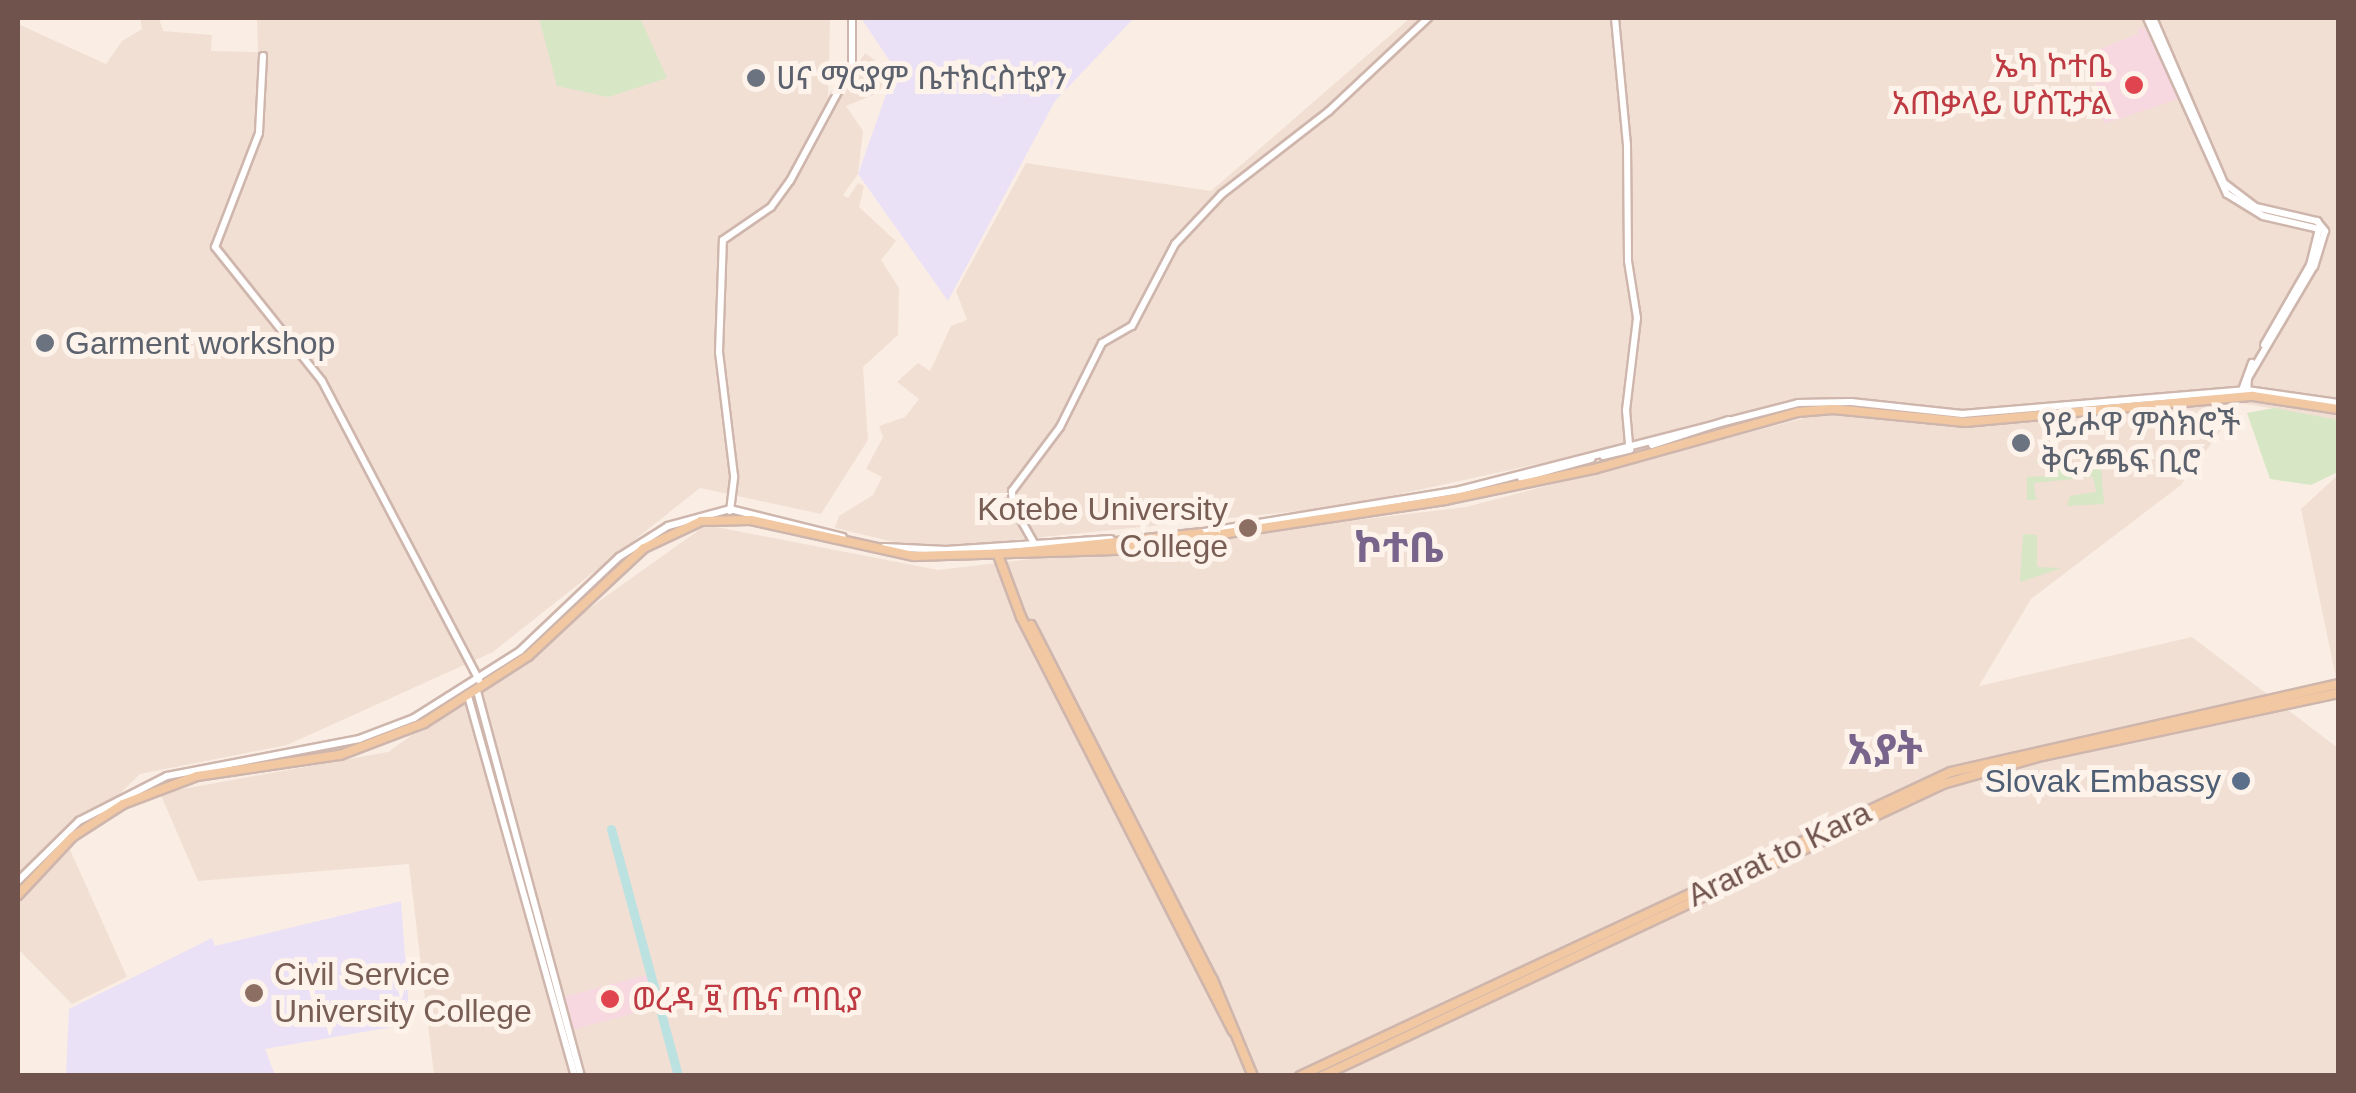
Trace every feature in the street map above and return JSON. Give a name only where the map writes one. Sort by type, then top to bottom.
[{"type":"main road","points":[[18,895],[70,834],[122,804],[174,783],[340,754],[424,724],[545,642],[644,548],[692,524],[730,514],[870,551],[1002,555],[1178,545],[1511,486],[1798,412],[1966,422],[2244,393],[2338,406]]},
{"type":"main road","points":[[1511,486],[1519,476]]},
{"type":"main road","points":[[1002,555],[1200,533]]},
{"type":"main road","points":[[1002,555],[1017,604],[1118,797],[1253,1076]]},
{"type":"main road","name":"Ararat to Kara","points":[[1322,1076],[1893,804],[1950,772],[2275,702],[2338,684]]},
{"type":"main road","name":"Ararat to Kara","points":[[2275,702],[2338,693]]},
{"type":"main road","name":"Ararat to Kara","points":[[1300,1076],[1893,804]]},
{"type":"street","points":[[730,514],[734,476],[719,352],[723,240],[786,188],[852,66],[852,18]]},
{"type":"street","points":[[1034,543],[1025,532],[1012,491],[1060,427],[1102,343],[1136,320],[1186,230],[1354,89],[1428,18]]},
{"type":"street","points":[[1616,18],[1627,146],[1628,261],[1637,318],[1626,410],[1629,448]]},
{"type":"street","points":[[18,881],[70,834],[167,776],[372,736],[479,680],[534,640],[641,540],[691,516],[730,514],[883,546],[1022,544],[1200,533],[1519,476],[1730,419],[1825,400],[1962,414],[2244,393],[2310,265],[2318,229],[2263,216],[2226,194],[2150,18]]},
{"type":"street","points":[[263,56],[260,133],[215,247],[322,380],[479,680]]},
{"type":"street","points":[[1022,544],[1025,532]]},
{"type":"street","points":[[477,690],[477,706],[578,1076]]},
{"type":"street","points":[[468,696],[477,706]]},
{"type":"shaded area","points":[[140,18],[159,18],[163,31],[212,35],[211,51],[258,52],[257,18],[830,18],[828,111],[865,53],[886,68],[883,91],[846,106],[863,131],[858,174],[843,195],[848,198],[858,183],[864,186],[859,207],[896,241],[881,260],[899,288],[898,335],[863,367],[868,440],[821,514],[700,488],[493,652],[287,745],[140,774],[68,845],[127,977],[72,1004],[18,949],[18,24],[106,64],[122,41],[142,29]]},
{"type":"shaded area","points":[[861,18],[1134,18],[1055,101],[948,301],[858,174],[895,69]]},
{"type":"shaded area","points":[[1410,18],[2338,18],[2338,420],[2241,403],[2181,485],[2031,599],[1979,686],[2192,637],[2338,748],[2338,1075],[434,1075],[409,864],[198,881],[160,793],[388,752],[706,525],[938,570],[1466,507],[1839,409],[1953,427],[2199,406],[1988,416],[1840,398],[1340,507],[924,549],[835,528],[839,516],[873,495],[882,477],[866,469],[883,437],[879,426],[905,417],[919,399],[897,382],[918,363],[930,371],[951,326],[967,320],[956,291],[1026,163],[1211,191]]},
{"type":"shaded area","name":"ኤካ ኮተቤ አጠቃላይ ሆስፒታል","points":[[2138,28],[2148,28],[2178,99],[2104,124],[2090,53],[2138,34]]},
{"type":"shaded area","points":[[2338,475],[2338,688],[2301,509]]},
{"type":"shaded area","name":"Civil Service University College","points":[[401,901],[410,1024],[265,1049],[275,1075],[66,1075],[69,1009],[212,938],[215,946]]},
{"type":"shaded area","name":"ወረዳ ፱ ጤና ጣቢያ","points":[[653,973],[662,1006],[568,1031],[559,998]]},
{"type":"green space","points":[[539,18],[640,18],[667,78],[608,97],[557,86]]},
{"type":"green space","points":[[2274,408],[2338,420],[2338,472],[2311,485],[2270,479],[2247,413]]},
{"type":"green space","points":[[2029,461],[2101,467],[2104,504],[2067,506],[2070,496],[2096,492],[2093,477],[2034,483],[2036,500],[2027,500],[2027,477],[2059,475],[2052,465]]},
{"type":"green space","points":[[2023,534],[2037,535],[2037,567],[2061,568],[2020,582]]},
{"type":"waterway","points":[[611,829],[678,1076]]},
{"type":"place","name":"ሀና ማርያም ቤተክርስቲያን","points":[[756,78]]},
{"type":"place","name":"ኤካ ኮተቤ አጠቃላይ ሆስፒታል","points":[[2134,85]]},
{"type":"place","name":"Garment workshop","points":[[45,343]]},
{"type":"place","name":"የይሖዋ ምስክሮች ቅርንጫፍ ቢሮ","points":[[2021,443]]},
{"type":"place","name":"Kotebe University College","points":[[1248,528]]},
{"type":"place","name":"Slovak Embassy","points":[[2241,781]]},
{"type":"place","name":"Civil Service University College","points":[[254,993]]},
{"type":"place","name":"ወረዳ ፱ ጤና ጣቢያ","points":[[610,999]]},
{"type":"district","name":"ኮተቤ","points":[[1399,548]]},
{"type":"district","name":"አያት","points":[[1885,750]]}]
